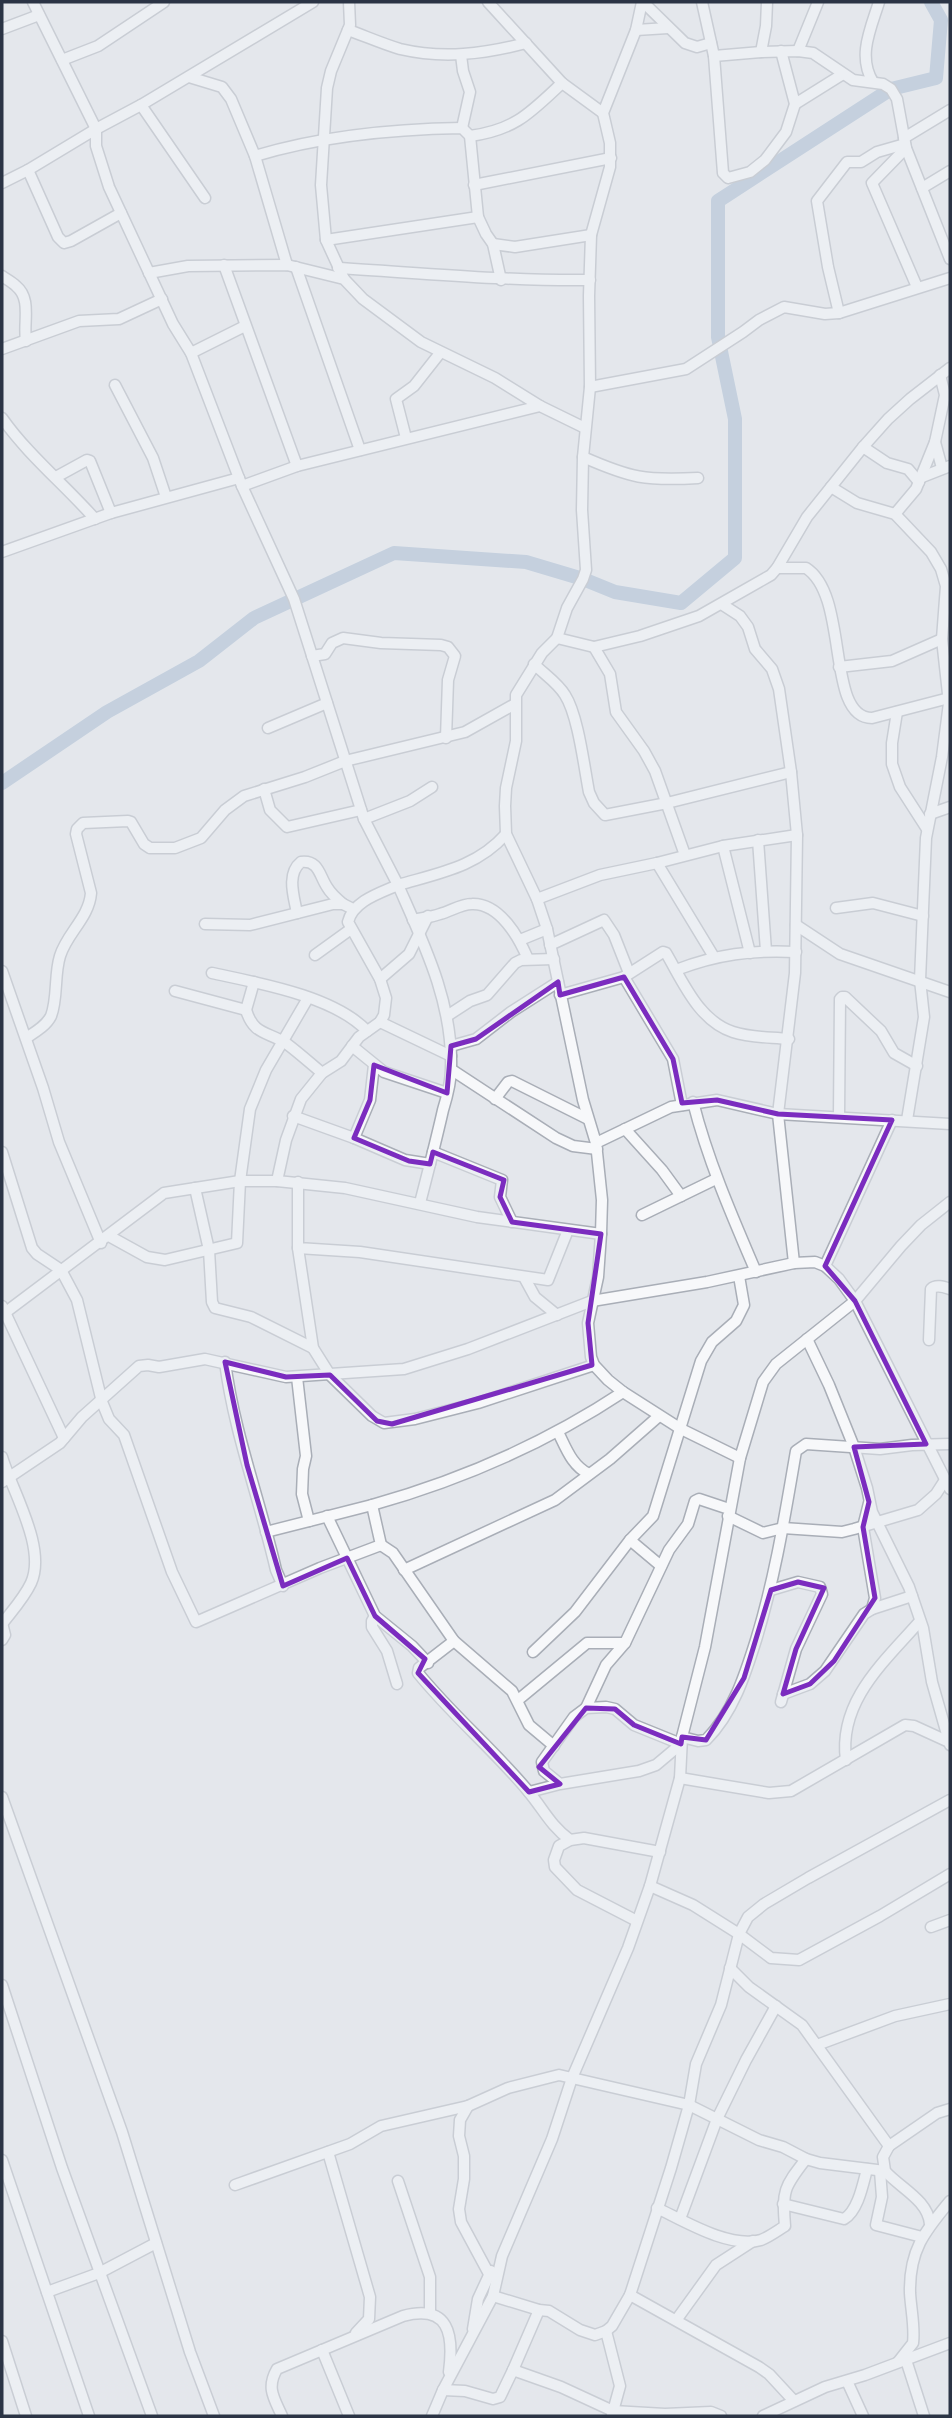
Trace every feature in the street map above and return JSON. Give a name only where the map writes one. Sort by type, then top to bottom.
[{"type":"street","points":[[62,60],[97,46],[164,2]]},
{"type":"street","points":[[2,183],[141,105],[313,2]]},
{"type":"street","points":[[349,2],[351,15],[348,30],[331,71],[321,185],[326,240],[344,279],[363,299],[421,342],[495,378],[540,406],[585,428]]},
{"type":"street","points":[[488,2],[562,83],[603,113]]},
{"type":"street","points":[[642,2],[692,47],[711,43]]},
{"type":"street","points":[[642,2],[636,30],[603,113],[611,158],[607,182],[591,235],[590,387],[583,457],[582,510],[586,569],[566,608],[556,638],[541,653],[516,695],[516,741],[506,788],[505,823],[506,834],[537,899],[547,929],[588,1119],[597,1146],[602,1200],[600,1263],[587,1323],[594,1365],[623,1392],[659,1416],[740,1458]]},
{"type":"street","points":[[702,2],[714,56],[723,173],[728,178],[750,172],[765,160],[786,132],[794,104],[781,51]]},
{"type":"street","points":[[761,52],[766,26],[766,2]]},
{"type":"street","points":[[798,51],[818,2]]},
{"type":"street","points":[[873,82],[868,70],[866,44],[879,2]]},
{"type":"street","points":[[2,29],[37,6],[96,129],[96,146],[109,187],[173,324],[191,353],[240,482],[294,599],[363,815],[434,969],[447,1016],[452,1070],[420,1203]]},
{"type":"street","points":[[636,30],[668,28]]},
{"type":"street","points":[[348,30],[399,48],[461,55],[526,43]]},
{"type":"street","points":[[714,56],[798,51],[820,56],[853,79],[883,84],[891,89],[897,99],[905,143],[950,258]]},
{"type":"street","points":[[461,55],[470,92],[466,132],[478,217],[494,244],[501,280]]},
{"type":"street","points":[[794,104],[843,74]]},
{"type":"street","points":[[189,77],[215,84],[226,92],[236,110],[360,450]]},
{"type":"street","points":[[254,156],[286,147],[395,132],[498,131],[520,121],[562,83]]},
{"type":"street","points":[[141,105],[205,198]]},
{"type":"street","points":[[839,313],[825,254],[817,201],[847,162],[860,162],[881,150],[905,143],[950,110]]},
{"type":"street","points":[[325,123],[344,138]]},
{"type":"street","points":[[905,143],[898,156],[874,181],[873,188],[917,287]]},
{"type":"street","points":[[881,150],[898,156]]},
{"type":"street","points":[[474,185],[611,158]]},
{"type":"street","points":[[28,170],[58,237],[64,243],[121,213]]},
{"type":"street","points":[[922,188],[950,171]]},
{"type":"street","points":[[326,240],[478,217]]},
{"type":"street","points":[[494,244],[515,247],[591,235]]},
{"type":"street","points":[[224,265],[297,466]]},
{"type":"street","points":[[149,273],[188,266],[292,266],[344,279]]},
{"type":"street","points":[[338,268],[501,280],[590,280]]},
{"type":"street","points":[[2,276],[18,287],[25,296],[26,341]]},
{"type":"street","points":[[590,387],[686,369],[759,320],[784,307],[825,314],[839,313],[950,278]]},
{"type":"street","points":[[2,349],[79,321],[119,319],[162,299]]},
{"type":"street","points":[[191,353],[245,326]]},
{"type":"street","points":[[406,438],[396,399],[414,386],[440,353]]},
{"type":"street","points":[[556,638],[594,647],[669,627],[723,605],[771,575],[800,527],[863,447],[888,419],[950,368]]},
{"type":"street","points":[[895,514],[910,498],[935,442],[945,395],[940,375]]},
{"type":"street","points":[[115,385],[153,458],[166,497]]},
{"type":"street","points":[[2,552],[111,513],[166,497],[240,482],[540,406]]},
{"type":"street","points":[[2,418],[12,432],[95,519]]},
{"type":"street","points":[[920,479],[946,467],[935,442]]},
{"type":"street","points":[[863,447],[887,463],[908,469],[920,479]]},
{"type":"street","points":[[583,457],[638,478],[698,478]]},
{"type":"street","points":[[56,477],[86,460],[90,461],[111,513]]},
{"type":"street","points":[[831,488],[857,503],[895,514],[931,552],[942,569],[948,587],[942,639],[949,698],[942,757],[927,829],[920,980],[925,1017],[907,1120]]},
{"type":"street","points":[[777,568],[806,568],[820,581],[835,625],[845,695],[863,717],[872,718],[949,698]]},
{"type":"street","points":[[723,605],[740,616],[748,627],[755,649],[772,669],[779,689],[791,772],[797,835],[796,952],[789,1039],[778,1114],[794,1263]]},
{"type":"street","points":[[312,656],[325,654],[332,643],[343,638],[448,647],[455,656],[449,680],[446,738]]},
{"type":"street","points":[[839,667],[892,662],[942,639]]},
{"type":"street","points":[[594,647],[610,674],[616,712],[655,771],[685,855]]},
{"type":"street","points":[[534,664],[561,689],[568,700],[575,719],[589,792],[600,811],[608,816],[791,772]]},
{"type":"street","points":[[268,728],[327,703]]},
{"type":"street","points":[[26,1038],[43,1026],[52,1014],[61,954],[65,943],[82,920],[90,901],[91,893],[76,834],[80,825],[128,821],[144,844],[150,848],[168,850],[201,838],[234,802],[244,796],[345,761],[446,738],[480,725],[515,705]]},
{"type":"street","points":[[897,712],[892,764],[900,787],[927,829]]},
{"type":"street","points":[[264,789],[270,810],[287,827],[363,815],[410,801],[432,788]]},
{"type":"street","points":[[930,814],[950,807]]},
{"type":"street","points":[[277,1181],[293,1116],[301,1099],[322,1073],[341,1061],[367,1031],[380,1022],[386,1009],[386,998],[380,979],[348,922],[354,909],[375,895],[484,856],[506,834]]},
{"type":"street","points":[[537,899],[600,875],[723,846],[797,835]]},
{"type":"street","points":[[758,840],[766,951]]},
{"type":"street","points":[[723,846],[750,953]]},
{"type":"street","points":[[297,913],[293,872],[301,862],[308,861],[316,866],[328,890],[343,904],[354,909]]},
{"type":"street","points":[[657,863],[714,957]]},
{"type":"street","points":[[836,908],[873,903],[923,916]]},
{"type":"street","points":[[205,924],[250,925],[343,904]]},
{"type":"street","points":[[413,920],[439,915],[464,905],[479,904],[504,919],[520,940],[528,960]]},
{"type":"street","points":[[380,979],[408,954],[428,916]]},
{"type":"street","points":[[550,945],[604,920],[614,935],[626,975],[673,1059],[682,1105]]},
{"type":"street","points":[[796,925],[840,954],[950,992]]},
{"type":"street","points":[[315,955],[351,929]]},
{"type":"street","points":[[520,940],[547,929]]},
{"type":"street","points":[[676,971],[714,957],[766,951],[796,952]]},
{"type":"street","points":[[560,995],[626,975],[663,952],[693,1000],[724,1028],[748,1035],[789,1039]]},
{"type":"street","points":[[447,1016],[470,1001],[487,995],[511,966],[521,960],[554,959]]},
{"type":"street","points":[[2,971],[79,1193],[105,1239],[153,1259],[172,1259],[237,1243],[240,1181],[250,1109],[266,1070],[309,998]]},
{"type":"street","points":[[212,973],[309,998],[344,1013],[367,1031]]},
{"type":"street","points":[[254,982],[246,1010],[248,1018],[257,1030],[284,1042],[322,1073]]},
{"type":"street","points":[[380,1022],[451,1051],[476,1039],[511,1012],[558,982]]},
{"type":"street","points":[[174,991],[246,1010]]},
{"type":"street","points":[[839,1116],[842,997],[881,1031],[894,1054],[917,1066]]},
{"type":"street","points":[[352,1046],[374,1065],[397,1078],[447,1093]]},
{"type":"street","points":[[354,1138],[370,1100],[374,1065]]},
{"type":"street","points":[[452,1070],[556,1138],[573,1146],[597,1146],[671,1107],[717,1100],[778,1114],[950,1124]]},
{"type":"street","points":[[495,1099],[508,1082],[512,1081],[588,1119]]},
{"type":"street","points":[[693,1102],[716,1179],[756,1272]]},
{"type":"street","points":[[293,1116],[405,1160],[430,1164]]},
{"type":"street","points":[[825,1266],[892,1119]]},
{"type":"street","points":[[625,1129],[681,1196]]},
{"type":"street","points":[[2,1152],[32,1248],[61,1270],[78,1300],[102,1402],[109,1419],[124,1435],[156,1531],[192,1619],[200,1621],[381,1545]]},
{"type":"street","points":[[433,1152],[502,1180],[500,1196],[512,1222]]},
{"type":"street","points":[[642,1215],[716,1179]]},
{"type":"street","points":[[64,1438],[3,1311],[105,1239],[164,1193],[240,1181],[298,1182],[345,1188],[477,1217],[601,1234]]},
{"type":"street","points":[[298,1182],[298,1248],[313,1348],[330,1375],[377,1421],[392,1424],[478,1403],[594,1365]]},
{"type":"street","points":[[195,1188],[209,1250],[212,1302],[215,1308],[251,1317],[313,1348]]},
{"type":"street","points":[[432,2416],[448,2379],[493,2296],[502,2256],[552,2139],[572,2078],[650,1886],[680,1778],[682,1741],[705,1647],[740,1458],[763,1382],[768,1373],[855,1301],[907,1239],[950,1202]]},
{"type":"street","points":[[298,1248],[360,1252],[550,1279],[568,1230]]},
{"type":"street","points":[[5,1480],[43,1456],[139,1366],[159,1367],[205,1359],[279,1376],[297,1377],[404,1369],[448,1356],[592,1301],[739,1276],[794,1263],[815,1262],[825,1266],[839,1279],[855,1301],[948,1485],[918,1510],[842,1532],[783,1528],[762,1533],[729,1512],[697,1499],[688,1524],[672,1545],[625,1643],[606,1665],[586,1708],[575,1717],[542,1762],[542,1766],[560,1784]]},
{"type":"street","points":[[533,1652],[575,1612],[630,1540],[653,1516],[707,1349],[736,1321],[744,1305],[739,1276]]},
{"type":"street","points":[[524,1277],[535,1297],[557,1315]]},
{"type":"street","points":[[929,1340],[931,1290],[942,1286],[950,1289]]},
{"type":"street","points":[[807,1339],[830,1385],[854,1447],[876,1522],[906,1578],[920,1620],[932,1682],[949,1744]]},
{"type":"street","points":[[225,1362],[232,1408],[276,1570],[283,1586]]},
{"type":"street","points":[[297,1377],[306,1456],[302,1494],[309,1521]]},
{"type":"street","points":[[266,1532],[408,1495],[558,1432],[623,1392]]},
{"type":"street","points":[[404,1570],[555,1500],[583,1474],[634,1440],[659,1416]]},
{"type":"street","points":[[558,1432],[572,1460],[583,1474]]},
{"type":"street","points":[[586,1708],[614,1709],[634,1725],[682,1741],[706,1740],[724,1719],[744,1678],[771,1590],[796,1451],[800,1446],[806,1444],[880,1449],[950,1444]]},
{"type":"street","points":[[2,1457],[5,1480],[29,1524],[33,1566],[30,1583],[2,1623],[5,1635],[2,1640]]},
{"type":"street","points":[[869,1502],[863,1527],[875,1598],[872,1609]]},
{"type":"street","points":[[372,1505],[381,1545],[393,1553],[454,1641],[512,1691],[528,1725],[554,1746]]},
{"type":"street","points":[[327,1516],[375,1616],[412,1646],[428,1663]]},
{"type":"street","points":[[630,1540],[661,1566]]},
{"type":"street","points":[[771,1590],[804,1582],[820,1587],[822,1594],[796,1649],[782,1698],[810,1684],[825,1671],[855,1626],[872,1609],[912,1596]]},
{"type":"street","points":[[375,1616],[372,1627],[387,1651],[397,1684]]},
{"type":"street","points":[[846,1760],[844,1734],[856,1698],[920,1620]]},
{"type":"street","points":[[454,1641],[419,1668],[418,1673],[529,1792],[548,1821],[570,1840]]},
{"type":"street","points":[[518,1700],[587,1643],[625,1643]]},
{"type":"street","points":[[680,1778],[769,1793],[791,1791],[905,1725],[914,1726],[949,1744]]},
{"type":"street","points":[[529,1792],[639,1771],[656,1765],[682,1741]]},
{"type":"street","points":[[2,1797],[122,2132],[190,2352],[214,2416]]},
{"type":"street","points":[[493,2296],[556,2314],[580,2330],[594,2335],[607,2331],[612,2326],[631,2295],[689,2105],[696,2064],[721,2005],[739,1934],[748,1917],[764,1903],[950,1800]]},
{"type":"street","points":[[637,1921],[577,1890],[555,1867],[554,1860],[559,1846],[570,1840],[584,1838],[660,1852]]},
{"type":"street","points":[[650,1886],[693,1905],[771,1958],[799,1960],[950,1874]]},
{"type":"street","points":[[931,1927],[950,1920]]},
{"type":"street","points":[[730,1968],[749,1987],[802,2025],[889,2146]]},
{"type":"street","points":[[2,1986],[99,2273],[152,2416]]},
{"type":"street","points":[[817,2045],[895,2016],[950,2004]]},
{"type":"street","points":[[680,2219],[718,2119],[776,2006]]},
{"type":"street","points":[[235,2185],[349,2144],[381,2126],[468,2106],[509,2088],[559,2075],[689,2105],[759,2140],[783,2147],[806,2159],[882,2171],[923,2204],[929,2214],[930,2224]]},
{"type":"street","points":[[468,2106],[460,2120],[464,2179],[459,2209],[461,2221],[489,2274]]},
{"type":"street","points":[[922,2237],[876,2225],[882,2197],[883,2157],[889,2146],[937,2113],[950,2109]]},
{"type":"street","points":[[328,2152],[370,2297],[369,2319],[354,2336]]},
{"type":"street","points":[[657,2208],[725,2239],[763,2239],[785,2226],[785,2190],[806,2159]]},
{"type":"street","points":[[2,2160],[89,2416]]},
{"type":"street","points":[[783,2204],[844,2219],[855,2205],[867,2169]]},
{"type":"street","points":[[398,2180],[430,2277],[430,2313]]},
{"type":"street","points":[[902,2361],[913,2343],[911,2270],[917,2245],[950,2200]]},
{"type":"street","points":[[677,2319],[716,2265],[753,2241]]},
{"type":"street","points":[[47,2291],[99,2273],[156,2243]]},
{"type":"street","points":[[473,2335],[476,2307],[489,2274],[502,2256]]},
{"type":"street","points":[[631,2295],[760,2367],[794,2401]]},
{"type":"street","points":[[443,2390],[465,2391],[493,2399],[500,2397],[539,2310]]},
{"type":"street","points":[[282,2416],[272,2393],[271,2380],[277,2369],[403,2316],[419,2312],[430,2313],[442,2320],[451,2337],[448,2379]]},
{"type":"street","points":[[607,2331],[620,2386],[612,2414]]},
{"type":"street","points":[[2,2341],[26,2416]]},
{"type":"street","points":[[762,2416],[825,2387],[950,2343]]},
{"type":"street","points":[[322,2350],[349,2416]]},
{"type":"street","points":[[902,2361],[924,2416]]},
{"type":"street","points":[[513,2371],[561,2387],[612,2414],[711,2412],[721,2416]]},
{"type":"street","points":[[847,2381],[863,2416]]},
{"type":"highlighted area","points":[[624,977],[673,1059],[682,1103],[717,1100],[778,1114],[892,1120],[825,1266],[855,1301],[926,1444],[854,1447],[869,1502],[863,1527],[875,1598],[834,1661],[810,1684],[783,1694],[796,1649],[824,1588],[798,1582],[771,1590],[744,1678],[706,1740],[682,1737],[681,1744],[634,1725],[615,1709],[586,1708],[539,1767],[560,1784],[529,1792],[418,1673],[425,1659],[375,1616],[347,1558],[283,1586],[247,1465],[225,1362],[286,1377],[330,1375],[377,1421],[392,1424],[592,1365],[588,1323],[601,1234],[512,1222],[500,1197],[504,1180],[433,1152],[430,1164],[409,1161],[354,1138],[370,1100],[374,1065],[447,1093],[451,1046],[476,1039],[558,982],[560,995]]},
{"type":"waterway","points":[[2,783],[107,712],[199,661],[254,618],[394,553],[526,562],[615,592],[681,603],[735,558],[735,419],[718,337],[718,201],[891,89],[936,78],[941,20],[931,2]]}]
